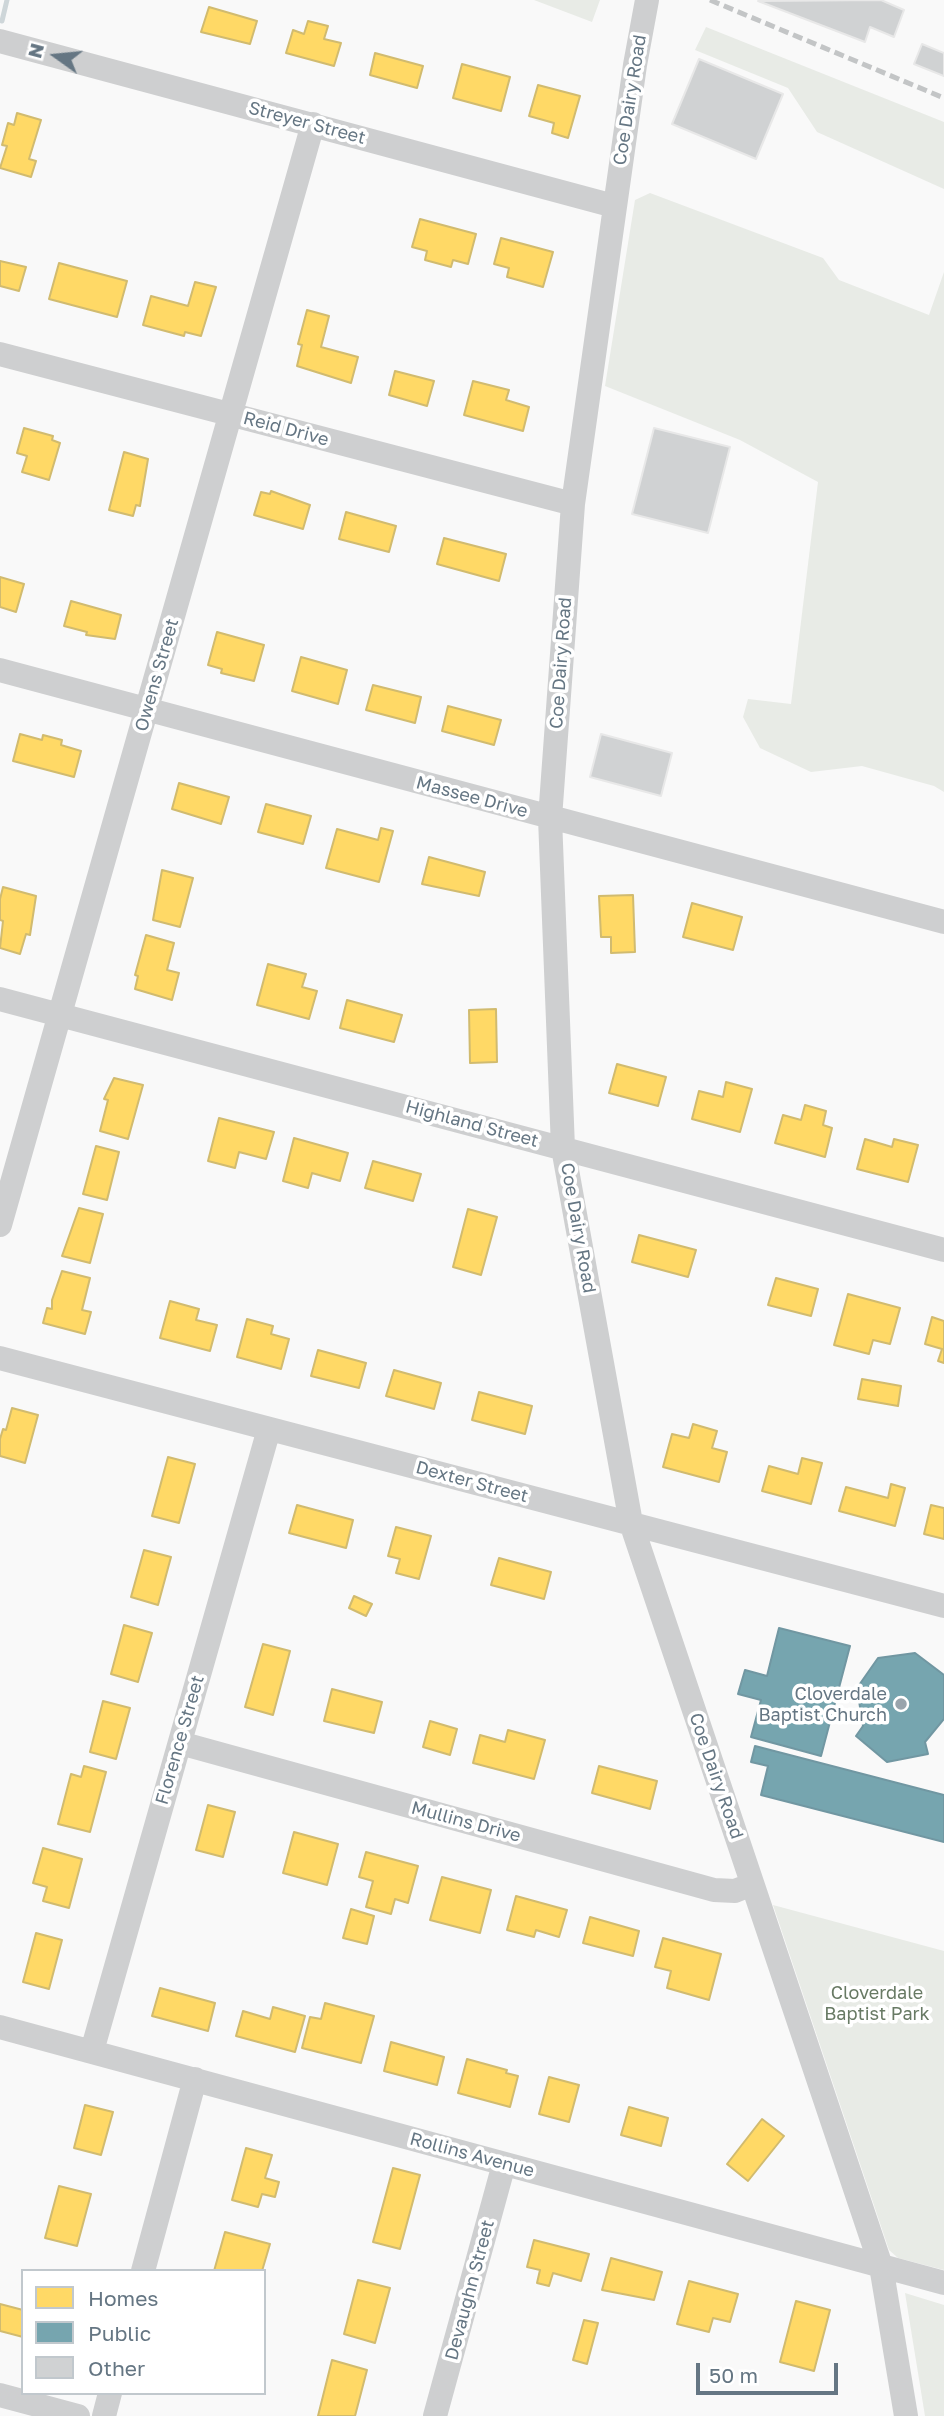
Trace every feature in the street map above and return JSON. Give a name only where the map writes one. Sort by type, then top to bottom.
[{"type":"street","name":"Coe Dairy Road","points":[[647,0],[614,205],[573,504],[550,818],[564,1148],[631,1523],[881,2266],[906,2416]]},
{"type":"street","name":"Streyer Street","points":[[0,41],[614,205]]},
{"type":"street","name":"Owens Street","points":[[0,1225],[313,124]]},
{"type":"street","name":"Reid Drive","points":[[0,354],[573,504]]},
{"type":"street","name":"Massee Drive","points":[[0,670],[944,922]]},
{"type":"street","name":"Highland Street","points":[[0,999],[944,1250]]},
{"type":"street","name":"Dexter Street","points":[[0,1358],[944,1606]]},
{"type":"street","name":"Florence Street","points":[[92,2051],[269,1429]]},
{"type":"street","name":"Mullins Drive","points":[[180,1743],[714,1890],[736,1891],[752,1884]]},
{"type":"street","name":"Rollins Avenue","points":[[0,2027],[944,2283]]},
{"type":"street","points":[[144,2269],[195,2079]]},
{"type":"street","name":"Devaughn Street","points":[[435,2416],[504,2164]]},
{"type":"street","points":[[0,2395],[78,2416]]},
{"type":"street","points":[[104,2416],[109,2395]]},
{"type":"green space","points":[[534,0],[600,0],[592,22]]},
{"type":"green space","points":[[706,27],[944,122],[944,189],[817,132],[788,88],[695,50]]},
{"type":"green space","points":[[650,193],[823,258],[839,280],[929,315],[944,272],[944,792],[934,786],[862,766],[811,772],[760,748],[743,717],[748,699],[791,704],[818,482],[740,440],[605,386],[635,200]]},
{"type":"green space","name":"Cloverdale Baptist Park","points":[[773,1905],[944,1951],[944,2270],[898,2258],[889,2250]]},
{"type":"green space","points":[[905,2293],[944,2305],[944,2416],[925,2416]]},
{"type":"building: Homes","points":[[209,7],[257,21],[250,44],[201,32]]},
{"type":"building: Homes","points":[[308,21],[328,26],[324,39],[341,43],[334,66],[286,53],[293,30],[304,34]]},
{"type":"building: Homes","points":[[375,53],[423,66],[417,88],[370,75]]},
{"type":"building: Homes","points":[[462,64],[510,77],[501,111],[453,98]]},
{"type":"building: Homes","points":[[538,85],[580,96],[568,138],[552,133],[554,123],[529,116]]},
{"type":"building: Homes","points":[[17,113],[41,120],[29,159],[36,161],[31,177],[0,168],[7,146],[2,145],[8,123],[14,125]]},
{"type":"building: Homes","points":[[420,219],[476,234],[468,264],[453,260],[451,267],[425,260],[427,251],[412,247]]},
{"type":"building: Homes","points":[[501,238],[553,252],[543,287],[507,277],[509,268],[494,264]]},
{"type":"building: Homes","points":[[0,261],[26,267],[19,291],[0,286]]},
{"type":"building: Homes","points":[[59,263],[127,281],[117,317],[49,299]]},
{"type":"building: Homes","points":[[195,282],[216,287],[201,336],[185,332],[184,336],[143,325],[151,296],[188,306]]},
{"type":"building: Homes","points":[[307,310],[329,316],[321,347],[358,357],[351,383],[297,366],[302,345],[298,344]]},
{"type":"building: Homes","points":[[395,371],[434,381],[427,406],[389,395]]},
{"type":"building: Homes","points":[[473,381],[509,390],[506,400],[529,407],[523,431],[464,415]]},
{"type":"building: Homes","points":[[24,428],[53,436],[52,440],[60,443],[49,480],[22,472],[27,456],[17,453]]},
{"type":"building: Homes","points":[[124,452],[148,459],[140,506],[136,505],[133,516],[109,510]]},
{"type":"building: Homes","points":[[271,491],[310,505],[303,529],[254,515],[261,492],[270,494]]},
{"type":"building: Homes","points":[[346,512],[396,526],[389,552],[339,539]]},
{"type":"building: Homes","points":[[444,538],[506,554],[499,581],[437,564]]},
{"type":"building: Homes","points":[[0,577],[24,584],[16,612],[0,607]]},
{"type":"building: Homes","points":[[71,601],[121,615],[115,639],[86,635],[87,632],[64,626]]},
{"type":"building: Homes","points":[[217,632],[264,645],[254,681],[221,673],[222,669],[208,665]]},
{"type":"building: Homes","points":[[301,657],[347,670],[338,704],[292,691]]},
{"type":"building: Homes","points":[[373,685],[421,697],[415,723],[366,710]]},
{"type":"building: Homes","points":[[448,706],[501,720],[494,745],[442,731]]},
{"type":"building: Homes","points":[[20,734],[42,740],[43,735],[62,740],[61,745],[81,751],[74,777],[13,761]]},
{"type":"building: Homes","points":[[179,783],[229,797],[221,824],[172,809]]},
{"type":"building: Homes","points":[[266,804],[311,816],[303,844],[258,832]]},
{"type":"building: Homes","points":[[381,828],[393,831],[379,882],[326,868],[337,829],[378,840]]},
{"type":"building: Homes","points":[[429,857],[485,872],[479,896],[422,884]]},
{"type":"building: Homes","points":[[162,870],[193,878],[180,927],[153,920]]},
{"type":"building: Homes","points":[[3,887],[36,896],[30,935],[26,934],[20,954],[0,948],[3,921],[0,920],[0,899]]},
{"type":"building: Homes","points":[[633,895],[635,952],[611,953],[611,937],[601,937],[599,896]]},
{"type":"building: Homes","points":[[692,903],[742,917],[733,950],[683,937]]},
{"type":"building: Homes","points":[[146,935],[174,943],[167,970],[179,973],[172,1000],[135,989],[138,976],[135,975]]},
{"type":"building: Homes","points":[[268,964],[306,974],[302,987],[317,991],[309,1019],[257,1005]]},
{"type":"building: Homes","points":[[347,1000],[402,1015],[394,1042],[340,1028]]},
{"type":"building: Homes","points":[[496,1009],[497,1062],[470,1063],[469,1010]]},
{"type":"building: Homes","points":[[617,1064],[666,1077],[658,1106],[609,1093]]},
{"type":"building: Homes","points":[[114,1078],[143,1085],[128,1139],[100,1131],[108,1100],[104,1099]]},
{"type":"building: Homes","points":[[726,1082],[752,1089],[740,1132],[692,1119],[699,1091],[723,1097]]},
{"type":"building: Homes","points":[[805,1105],[826,1111],[823,1125],[832,1128],[825,1157],[775,1143],[783,1115],[801,1120]]},
{"type":"building: Homes","points":[[219,1118],[274,1132],[266,1159],[239,1152],[235,1168],[208,1161]]},
{"type":"building: Homes","points":[[294,1138],[348,1153],[340,1181],[312,1173],[308,1188],[283,1181]]},
{"type":"building: Homes","points":[[865,1139],[892,1147],[894,1139],[918,1145],[908,1182],[857,1169]]},
{"type":"building: Homes","points":[[96,1146],[119,1152],[107,1200],[83,1194]]},
{"type":"building: Homes","points":[[373,1161],[421,1174],[413,1201],[365,1188]]},
{"type":"building: Homes","points":[[79,1208],[103,1214],[90,1263],[62,1256]]},
{"type":"building: Homes","points":[[468,1209],[497,1217],[481,1275],[453,1267]]},
{"type":"building: Homes","points":[[639,1235],[696,1250],[688,1277],[632,1262]]},
{"type":"building: Homes","points":[[62,1271],[90,1278],[82,1310],[91,1312],[85,1334],[43,1323],[47,1308],[52,1309],[52,1300]]},
{"type":"building: Homes","points":[[776,1278],[818,1289],[811,1316],[768,1305]]},
{"type":"building: Homes","points":[[848,1294],[900,1308],[890,1344],[873,1340],[869,1354],[834,1345]]},
{"type":"building: Homes","points":[[170,1301],[199,1309],[196,1320],[217,1325],[210,1351],[160,1338]]},
{"type":"building: Homes","points":[[932,1317],[944,1321],[944,1363],[938,1361],[942,1349],[925,1344]]},
{"type":"building: Homes","points":[[247,1319],[273,1326],[271,1334],[289,1339],[281,1369],[237,1357]]},
{"type":"building: Homes","points":[[318,1350],[366,1363],[359,1388],[311,1376]]},
{"type":"building: Homes","points":[[394,1370],[441,1383],[434,1409],[386,1396]]},
{"type":"building: Homes","points":[[862,1379],[901,1386],[898,1406],[858,1399]]},
{"type":"building: Homes","points":[[479,1392],[532,1406],[525,1434],[472,1420]]},
{"type":"building: Homes","points":[[12,1408],[38,1415],[25,1463],[0,1456],[0,1439],[3,1429],[6,1430]]},
{"type":"building: Homes","points":[[693,1424],[717,1431],[712,1448],[727,1452],[719,1482],[663,1467],[672,1434],[689,1438]]},
{"type":"building: Homes","points":[[168,1457],[195,1464],[179,1523],[152,1516]]},
{"type":"building: Homes","points":[[802,1458],[822,1463],[811,1504],[762,1491],[769,1466],[798,1474]]},
{"type":"building: Homes","points":[[891,1484],[905,1488],[895,1526],[839,1511],[846,1487],[888,1498]]},
{"type":"building: Homes","points":[[297,1505],[353,1520],[346,1548],[289,1533]]},
{"type":"building: Homes","points":[[931,1505],[944,1508],[944,1539],[924,1534]]},
{"type":"building: Homes","points":[[396,1527],[431,1536],[419,1579],[396,1573],[400,1559],[388,1556]]},
{"type":"building: Homes","points":[[144,1550],[171,1557],[158,1605],[131,1597]]},
{"type":"building: Homes","points":[[499,1558],[551,1572],[544,1599],[491,1585]]},
{"type":"building: Homes","points":[[354,1596],[372,1604],[366,1616],[349,1608]]},
{"type":"building: Homes","points":[[124,1625],[152,1633],[138,1682],[111,1674]]},
{"type":"building: Homes","points":[[263,1644],[290,1651],[273,1715],[245,1707]]},
{"type":"building: Homes","points":[[332,1689],[382,1702],[374,1733],[324,1721]]},
{"type":"building: Homes","points":[[103,1701],[130,1708],[116,1759],[90,1752]]},
{"type":"building: Homes","points":[[430,1721],[457,1729],[450,1755],[423,1747]]},
{"type":"building: Homes","points":[[508,1730],[545,1740],[534,1779],[473,1763],[480,1735],[505,1742]]},
{"type":"building: Homes","points":[[84,1766],[106,1772],[90,1832],[58,1824],[71,1774],[81,1777]]},
{"type":"building: Homes","points":[[599,1766],[657,1781],[650,1809],[592,1793]]},
{"type":"building: Homes","points":[[208,1805],[235,1812],[223,1857],[196,1850]]},
{"type":"building: Homes","points":[[294,1832],[338,1844],[327,1885],[283,1873]]},
{"type":"building: Homes","points":[[43,1848],[82,1859],[69,1908],[43,1901],[47,1887],[33,1883]]},
{"type":"building: Homes","points":[[366,1852],[418,1866],[408,1903],[395,1899],[391,1914],[366,1907],[373,1881],[359,1877]]},
{"type":"building: Homes","points":[[442,1877],[491,1890],[480,1933],[430,1920]]},
{"type":"building: Homes","points":[[516,1896],[567,1910],[559,1937],[536,1930],[534,1937],[507,1930]]},
{"type":"building: Homes","points":[[351,1909],[374,1916],[367,1944],[343,1938]]},
{"type":"building: Homes","points":[[590,1917],[639,1931],[633,1956],[583,1943]]},
{"type":"building: Homes","points":[[36,1933],[62,1940],[49,1989],[23,1982]]},
{"type":"building: Homes","points":[[663,1938],[721,1954],[709,2000],[667,1988],[671,1971],[655,1967]]},
{"type":"building: Homes","points":[[160,1988],[215,2003],[208,2031],[152,2016]]},
{"type":"building: Homes","points":[[325,2003],[374,2016],[361,2063],[302,2048],[310,2017],[321,2019]]},
{"type":"building: Homes","points":[[273,2007],[305,2016],[295,2052],[236,2036],[243,2011],[270,2019]]},
{"type":"building: Homes","points":[[391,2042],[444,2057],[437,2085],[384,2071]]},
{"type":"building: Homes","points":[[467,2059],[507,2070],[506,2073],[518,2076],[510,2107],[458,2093]]},
{"type":"building: Homes","points":[[549,2077],[579,2085],[569,2122],[539,2114]]},
{"type":"building: Homes","points":[[85,2105],[113,2112],[101,2155],[74,2148]]},
{"type":"building: Homes","points":[[629,2107],[668,2118],[661,2146],[621,2135]]},
{"type":"building: Homes","points":[[762,2119],[784,2136],[748,2181],[727,2164]]},
{"type":"building: Homes","points":[[246,2148],[272,2155],[265,2178],[279,2182],[275,2197],[262,2194],[258,2207],[232,2200]]},
{"type":"building: Homes","points":[[393,2168],[420,2175],[400,2249],[373,2242]]},
{"type":"building: Homes","points":[[59,2186],[91,2194],[77,2246],[45,2238]]},
{"type":"building: Homes","points":[[225,2232],[270,2244],[263,2269],[215,2269]]},
{"type":"building: Homes","points":[[534,2240],[589,2254],[581,2281],[553,2273],[549,2286],[537,2283],[540,2270],[527,2267]]},
{"type":"building: Homes","points":[[611,2258],[662,2272],[654,2300],[602,2290]]},
{"type":"building: Homes","points":[[358,2280],[390,2288],[375,2343],[344,2334]]},
{"type":"building: Homes","points":[[689,2281],[738,2294],[730,2322],[713,2318],[709,2332],[677,2324]]},
{"type":"building: Homes","points":[[796,2301],[830,2310],[814,2371],[780,2362]]},
{"type":"building: Homes","points":[[0,2304],[21,2309],[21,2336],[0,2331]]},
{"type":"building: Homes","points":[[584,2320],[598,2323],[587,2364],[573,2360]]},
{"type":"building: Homes","points":[[332,2360],[367,2370],[355,2416],[318,2416]]},
{"type":"building: Public","points":[[779,1628],[850,1646],[821,1756],[751,1737],[761,1700],[738,1694],[745,1670],[767,1676]]},
{"type":"building: Public","name":"Cloverdale Baptist Church","points":[[915,1653],[944,1675],[944,1719],[925,1742],[928,1754],[887,1762],[856,1736],[863,1726],[857,1688],[878,1658]]},
{"type":"building: Public","points":[[755,1746],[944,1795],[944,1842],[761,1795],[768,1766],[751,1762]]},
{"type":"building: Other","points":[[881,0],[904,10],[894,37],[870,27],[865,42],[758,1]]},
{"type":"building: Other","points":[[922,44],[944,53],[944,76],[914,64]]},
{"type":"building: Other","points":[[699,59],[783,94],[756,159],[672,124]]},
{"type":"building: Other","points":[[654,428],[730,447],[708,533],[632,514]]},
{"type":"building: Other","points":[[601,734],[672,753],[661,796],[590,777]]},
{"type":"waterway","points":[[2,21],[7,0]]},
{"type":"railway","points":[[710,0],[944,98]]},
{"type":"place","name":"Cloverdale Baptist Church","points":[[901,1704]]}]
